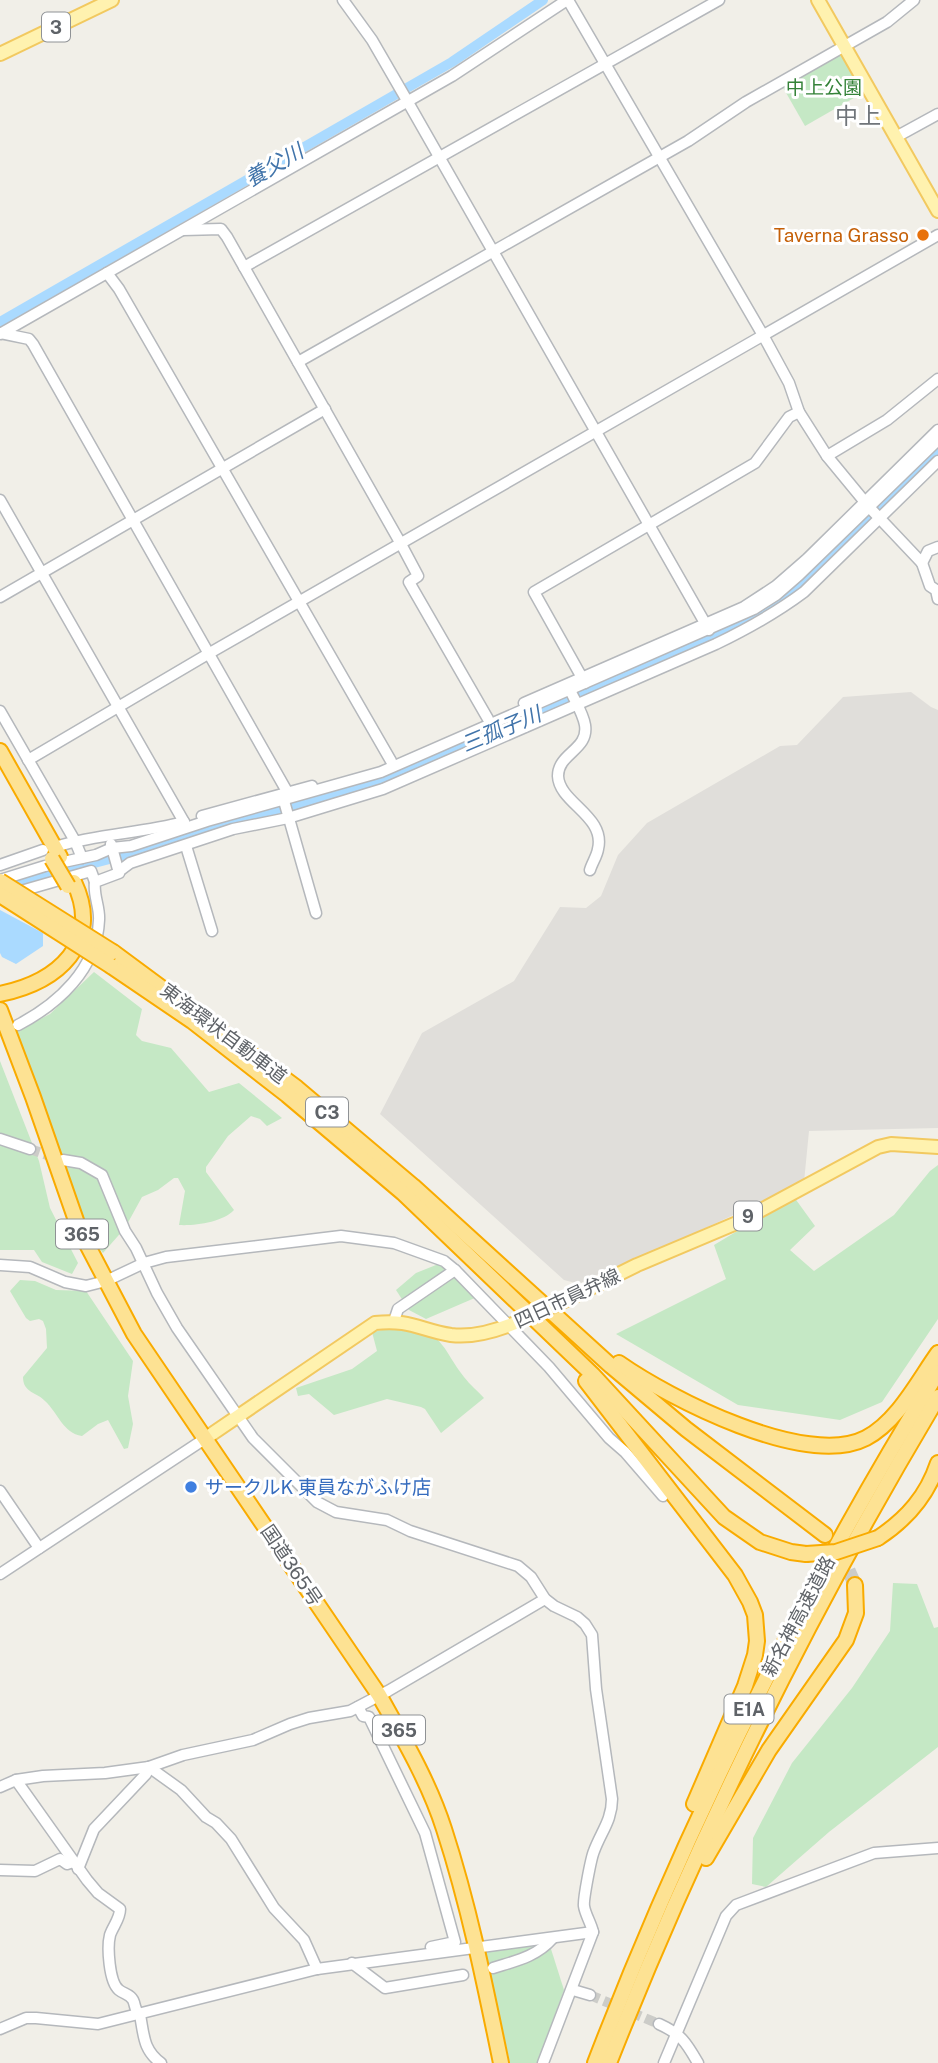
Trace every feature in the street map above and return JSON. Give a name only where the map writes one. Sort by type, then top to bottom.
[{"type":"highway","points":[[0,751],[53,853]]},
{"type":"highway","points":[[0,768],[82,901],[84,918],[81,937],[68,959],[47,975],[0,992]]},
{"type":"highway","name":"東海環状自動車道","points":[[0,879],[89,935],[112,959],[352,1148],[522,1296]]},
{"type":"highway","name":"東海環状自動車道","points":[[0,898],[112,959]]},
{"type":"highway","name":"国道365号","points":[[0,1010],[79,1229],[134,1334],[379,1695],[414,1756],[444,1828],[477,1947],[501,2063]]},
{"type":"highway","points":[[522,1296],[666,1392],[739,1425],[810,1444],[844,1445],[878,1430],[898,1408],[938,1353]]},
{"type":"highway","points":[[522,1296],[686,1429],[825,1535]]},
{"type":"highway","points":[[522,1296],[724,1517],[760,1542],[807,1554],[836,1552],[878,1538],[914,1507],[931,1481],[938,1463]]},
{"type":"highway","points":[[522,1296],[735,1575],[755,1615],[757,1641],[751,1671],[687,1821],[634,1961]]},
{"type":"highway","name":"新名神高速道路","points":[[595,2063],[672,1872],[760,1688],[857,1508],[938,1372]]},
{"type":"highway","name":"新名神高速道路","points":[[610,2058],[689,1874],[775,1695],[858,1538],[938,1397]]},
{"type":"highway","points":[[610,2058],[685,1900],[736,1803],[786,1724],[846,1640],[856,1613],[855,1584]]},
{"type":"main road","name":"3","points":[[0,54],[111,0]]},
{"type":"main road","points":[[818,0],[938,211]]},
{"type":"main road","name":"四日市員弁線","points":[[394,1321],[415,1324],[450,1335],[482,1333],[515,1323],[637,1265],[739,1222],[878,1147],[891,1144],[938,1147]]},
{"type":"main road","points":[[206,1438],[375,1323],[394,1321]]},
{"type":"street","points":[[343,0],[372,40],[708,627]]},
{"type":"street","points":[[0,333],[78,291],[406,99],[452,76],[568,0],[764,337],[789,383],[799,412],[827,456],[922,563],[930,586],[937,593]]},
{"type":"street","points":[[244,267],[719,0]]},
{"type":"street","points":[[298,362],[659,157],[746,102],[887,22],[914,0]]},
{"type":"street","points":[[896,137],[938,114]]},
{"type":"street","points":[[179,230],[221,229],[401,544],[418,576],[409,582],[488,719]]},
{"type":"street","points":[[28,760],[938,235]]},
{"type":"street","points":[[107,272],[391,761]]},
{"type":"street","points":[[0,333],[29,339],[33,344],[287,797],[288,818],[316,913]]},
{"type":"street","points":[[827,456],[887,420],[938,379]]},
{"type":"street","points":[[0,597],[325,409]]},
{"type":"street","points":[[584,680],[534,592],[755,463],[789,417],[799,412]]},
{"type":"street","points":[[0,879],[131,846],[367,771],[754,610],[776,595],[938,430]]},
{"type":"street","points":[[867,504],[938,440]]},
{"type":"street","points":[[95,882],[130,863],[233,830],[288,818],[383,789],[716,644],[784,608],[804,593],[938,461]]},
{"type":"street","points":[[0,500],[184,822]]},
{"type":"street","points":[[922,563],[928,551],[938,547]]},
{"type":"street","points":[[0,865],[53,853],[75,841],[138,833],[381,772],[570,690],[584,680]]},
{"type":"street","points":[[570,690],[585,723],[583,741],[565,759],[558,775],[560,785],[597,832],[598,851],[590,870]]},
{"type":"street","points":[[0,711],[75,841],[82,858]]},
{"type":"street","points":[[108,836],[118,870]]},
{"type":"street","points":[[186,846],[212,931]]},
{"type":"street","points":[[0,898],[91,872],[95,882],[99,928],[83,971],[43,1011],[18,1025]]},
{"type":"street","points":[[0,1139],[30,1149]]},
{"type":"street","points":[[63,1160],[82,1163],[102,1175],[125,1231],[177,1328],[253,1438],[317,1502],[336,1512],[387,1520],[410,1531],[507,1560],[531,1577],[545,1599],[577,1617],[592,1635],[612,1813],[593,1853],[583,1893],[584,1907],[593,1932],[543,2063]]},
{"type":"street","points":[[0,1265],[30,1267],[65,1282],[86,1286],[106,1282],[144,1263],[166,1257],[341,1236],[394,1243],[444,1261],[515,1323],[663,1496]]},
{"type":"street","points":[[394,1321],[398,1309],[455,1270]]},
{"type":"street","points":[[0,1574],[206,1438]]},
{"type":"street","points":[[0,1491],[38,1548]]},
{"type":"street","points":[[0,1787],[16,1780],[149,1767],[183,1755],[253,1740],[290,1724],[350,1711],[545,1599]]},
{"type":"street","points":[[358,1707],[363,1716],[369,1717],[404,1787],[429,1847],[455,1942],[431,1947]]},
{"type":"street","points":[[76,1865],[94,1829],[146,1774],[149,1767]]},
{"type":"street","points":[[149,1767],[181,1790],[231,1839],[274,1908],[304,1940],[317,1969]]},
{"type":"street","points":[[16,1780],[98,1893],[120,1909],[110,1937],[108,1954],[112,1978],[118,1990],[132,1999],[140,2015],[147,2049],[150,2055],[161,2063]]},
{"type":"street","points":[[664,2063],[726,1916],[736,1905],[874,1853],[938,1848]]},
{"type":"street","points":[[0,1870],[17,1868],[31,1871],[60,1859],[67,1864],[76,1865]]},
{"type":"street","points":[[0,2028],[26,2018],[99,2024],[317,1969],[593,1932]]},
{"type":"street","points":[[493,1968],[530,1957],[552,1939]]},
{"type":"street","points":[[352,1963],[385,1988],[463,1975]]},
{"type":"street","points":[[573,1990],[590,1995]]},
{"type":"street","points":[[659,2024],[676,2031],[698,2063]]},
{"type":"shaded area","points":[[911,692],[938,710],[938,1128],[809,1131],[804,1182],[583,1285],[564,1280],[380,1114],[422,1033],[514,981],[560,907],[586,908],[601,896],[618,855],[647,823],[780,746],[797,745],[843,697]]},
{"type":"green space","name":"中上公園","points":[[842,49],[866,91],[805,126],[781,84]]},
{"type":"green space","points":[[94,972],[142,1009],[136,1035],[142,1041],[171,1048],[209,1092],[239,1083],[282,1118],[267,1126],[260,1119],[251,1116],[228,1136],[206,1167],[206,1172],[234,1210],[229,1214],[208,1222],[179,1225],[185,1191],[178,1178],[174,1178],[158,1190],[142,1197],[125,1228],[103,1253],[94,1242],[60,1166],[15,1032],[50,1014]]},
{"type":"green space","points":[[0,1061],[39,1161],[50,1208],[78,1263],[72,1274],[42,1262],[34,1250],[0,1250]]},
{"type":"green space","points":[[938,1165],[938,1319],[882,1402],[840,1420],[738,1405],[616,1334],[726,1279],[714,1245],[794,1197],[815,1226],[790,1250],[814,1271],[894,1215]]},
{"type":"green space","points":[[441,1263],[477,1297],[426,1319],[409,1310],[396,1290],[416,1273]]},
{"type":"green space","points":[[20,1280],[35,1281],[56,1290],[86,1291],[133,1361],[128,1396],[133,1424],[128,1448],[124,1449],[108,1420],[82,1436],[70,1431],[42,1398],[25,1386],[23,1377],[47,1348],[43,1321],[30,1321],[26,1318],[10,1291]]},
{"type":"green space","points":[[408,1325],[436,1339],[466,1380],[484,1398],[441,1433],[421,1407],[387,1399],[334,1415],[309,1394],[298,1396],[296,1388],[352,1369],[377,1351],[372,1332]]},
{"type":"green space","points":[[893,1583],[917,1584],[934,1628],[938,1627],[938,1747],[829,1832],[766,1887],[752,1884],[753,1838],[792,1763],[852,1688],[890,1631]]},
{"type":"green space","points":[[530,1942],[551,1949],[564,1990],[537,2063],[510,2063],[485,1950]]},
{"type":"water","points":[[0,910],[43,933],[43,946],[16,964],[2,957],[0,953]]},
{"type":"waterway","name":"養父川","points":[[0,322],[452,62],[543,0]]},
{"type":"waterway","name":"三孤子川","points":[[3,887],[178,841],[375,783],[739,626],[784,599],[938,450]]},
{"type":"tunnel","points":[[30,1149],[56,1158]]},
{"type":"tunnel","points":[[840,1551],[855,1585]]},
{"type":"tunnel","points":[[590,1995],[659,2024]]},
{"type":"place","name":"Taverna Grasso","points":[[923,235]]},
{"type":"place","name":"サークルK 東員ながふけ店","points":[[191,1487]]},
{"type":"district","name":"中上","points":[[858,115]]}]
